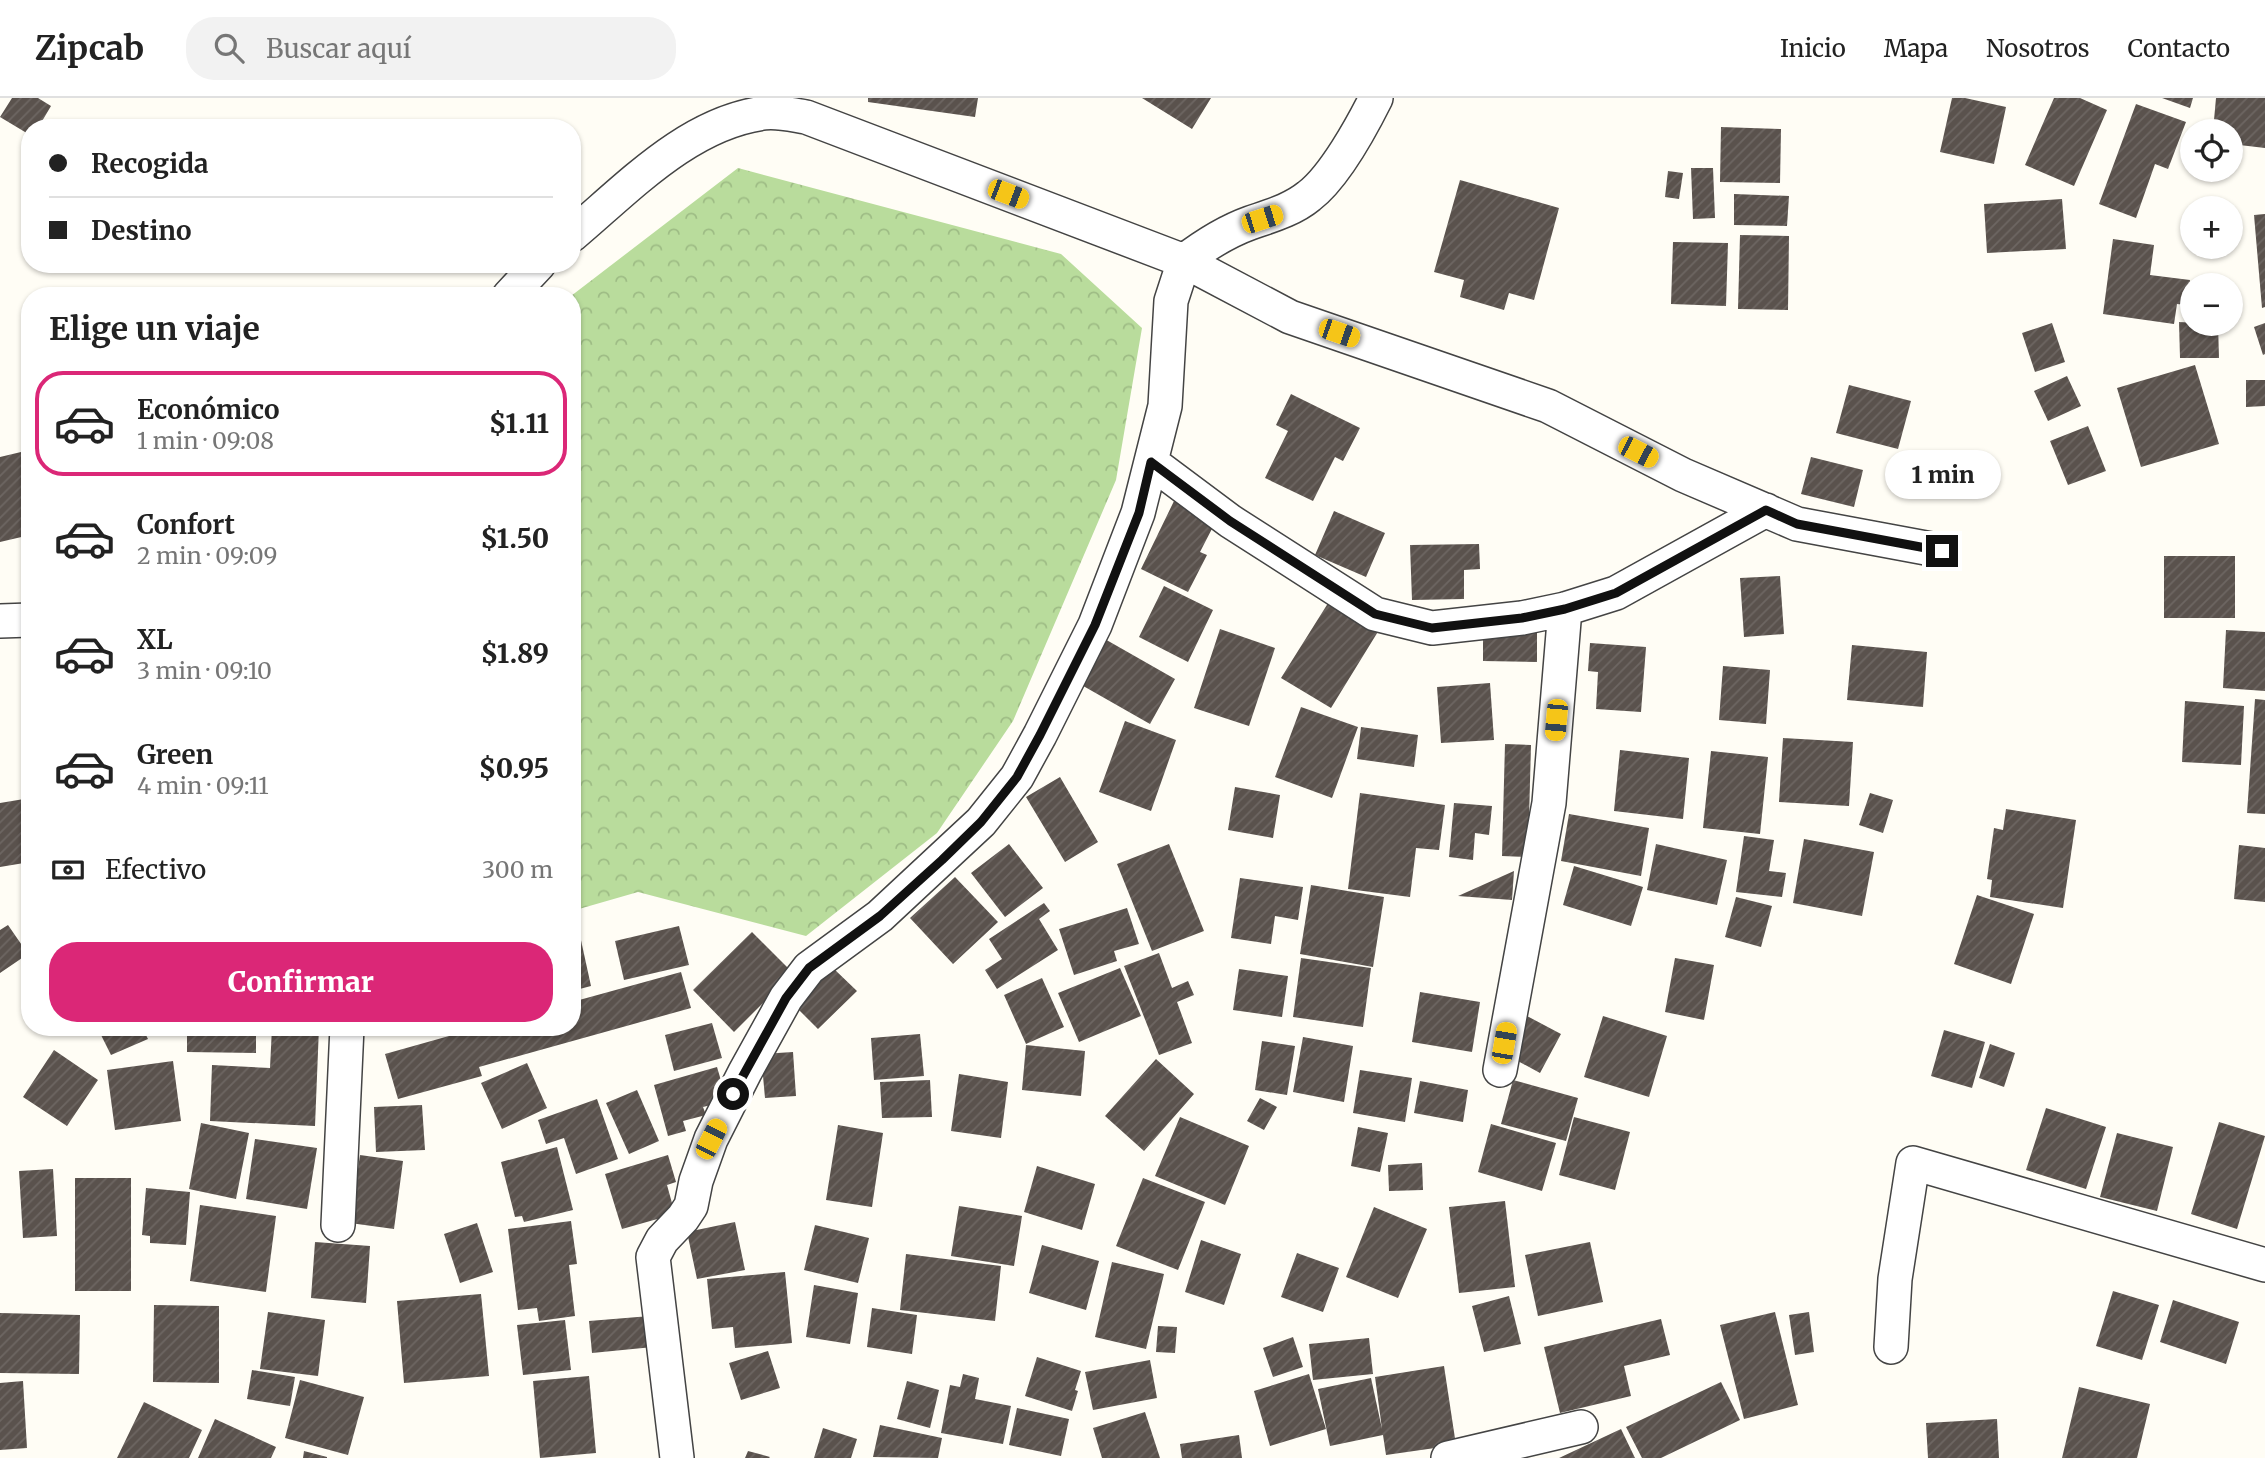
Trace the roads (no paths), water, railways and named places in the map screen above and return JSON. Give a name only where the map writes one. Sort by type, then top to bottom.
[{"type":"street","points":[[677,1458],[653,1257],[662,1240],[691,1206],[696,1181],[711,1139],[745,1072],[786,998],[809,968],[880,916],[981,822],[1017,777],[1040,735],[1095,625],[1139,513],[1165,406],[1171,301],[1184,261],[1208,242],[1276,215],[1310,196],[1336,166],[1376,98]]},
{"type":"street","points":[[581,227],[670,153],[727,121],[766,112],[806,117],[1184,261],[1290,317],[1548,406],[1683,475],[1797,524],[1942,551]]},
{"type":"street","points":[[517,287],[531,273]]},
{"type":"street","points":[[1151,462],[1230,521],[1375,614],[1432,628],[1522,618],[1565,609],[1616,593],[1766,510]]},
{"type":"street","points":[[1500,1070],[1549,803],[1565,609]]},
{"type":"street","points":[[0,621],[21,620]]},
{"type":"street","points":[[338,1225],[347,1036]]},
{"type":"street","points":[[1891,1347],[1895,1279],[1913,1163],[2265,1265]]},
{"type":"street","points":[[1448,1458],[1581,1427]]}]
